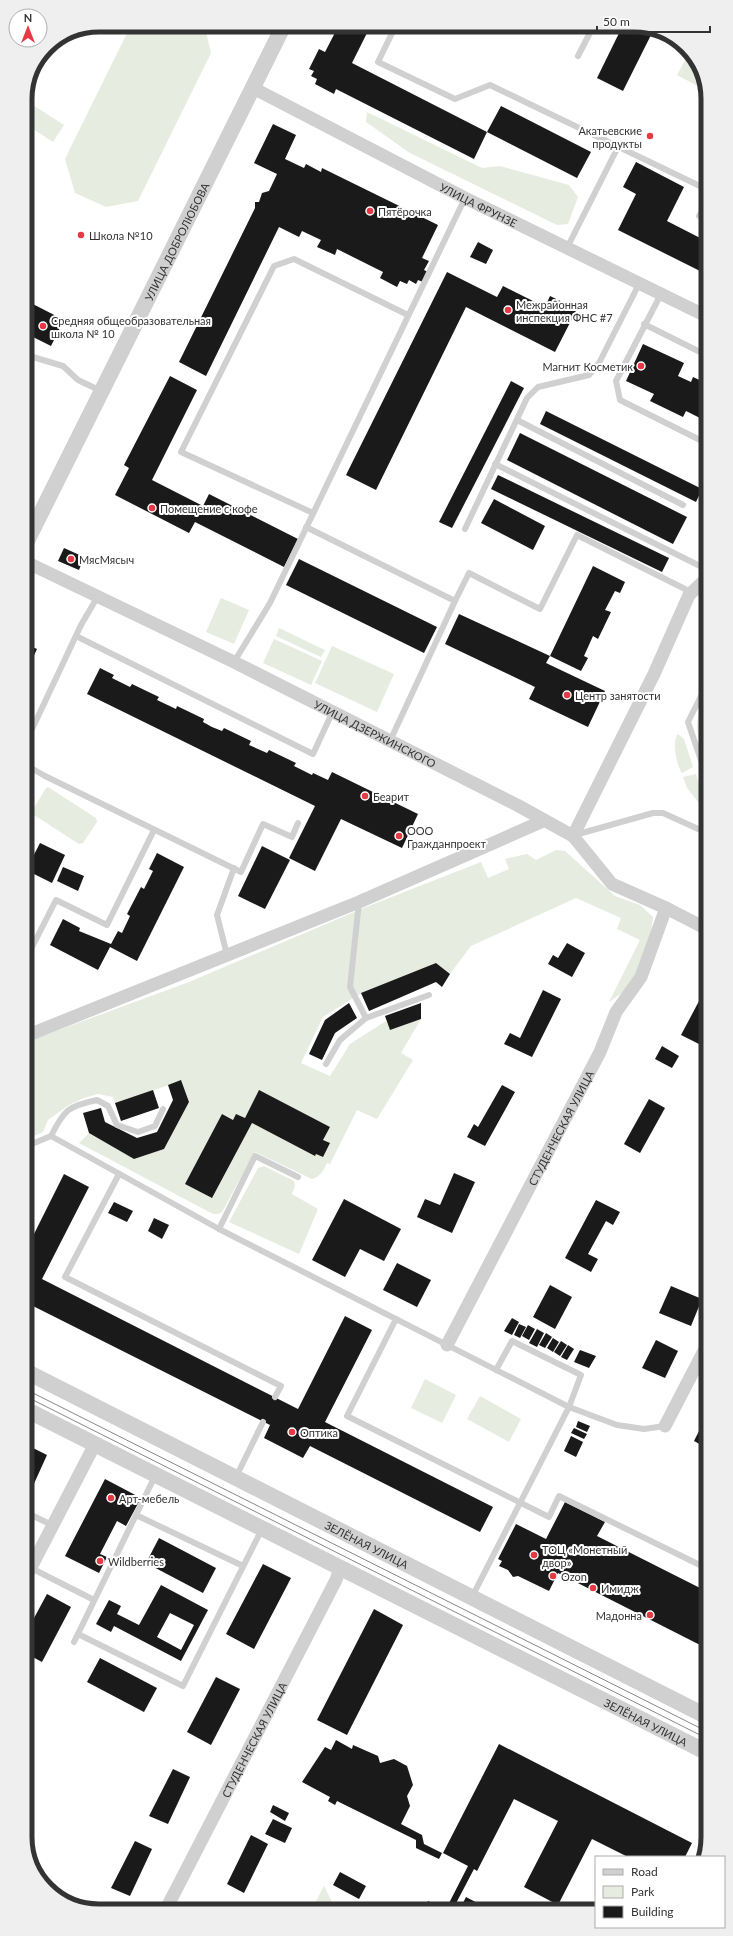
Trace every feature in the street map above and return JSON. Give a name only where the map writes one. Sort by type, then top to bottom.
[{"type":"street","name":"УЛИЦА ДОБРОЛЮБОВА","points":[[32,531],[281,32]]},
{"type":"street","name":"УЛИЦА ФРУНЗЕ","points":[[253,88],[465,198],[701,314]]},
{"type":"street","name":"УЛИЦА ДЗЕРЖИНСКОГО","points":[[32,565],[333,711],[517,805],[543,821],[573,836],[612,884],[666,908],[701,926]]},
{"type":"street","points":[[573,836],[654,674],[692,592],[701,580]]},
{"type":"street","points":[[32,1034],[359,902],[543,821]]},
{"type":"street","name":"СТУДЕНЧЕСКАЯ УЛИЦА","points":[[447,1345],[600,1052],[616,1012],[641,978],[666,908]]},
{"type":"street","points":[[665,1426],[701,1356]]},
{"type":"street","name":"ЗЕЛЁНАЯ УЛИЦА","points":[[32,1375],[701,1713]]},
{"type":"street","name":"ЗЕЛЁНАЯ УЛИЦА","points":[[32,1412],[701,1749]]},
{"type":"street","points":[[32,1566],[95,1444]]},
{"type":"street","name":"СТУДЕНЧЕСКАЯ УЛИЦА","points":[[168,1904],[332,1587],[340,1568]]},
{"type":"lane","points":[[393,32],[378,62],[455,99],[490,85],[701,187]]},
{"type":"lane","points":[[578,56],[590,32]]},
{"type":"lane","points":[[567,248],[618,147]]},
{"type":"lane","points":[[234,662],[270,603],[465,198]]},
{"type":"lane","points":[[313,513],[181,452],[274,266],[294,259],[408,315]]},
{"type":"lane","points":[[465,529],[527,398],[538,387],[589,375],[599,363],[639,284]]},
{"type":"lane","points":[[660,294],[616,381],[620,400],[701,441]]},
{"type":"lane","points":[[644,324],[701,352]]},
{"type":"lane","points":[[32,357],[63,366],[78,380],[102,392]]},
{"type":"lane","points":[[517,420],[683,505]]},
{"type":"lane","points":[[496,464],[701,570]]},
{"type":"lane","points":[[306,527],[455,601]]},
{"type":"lane","points":[[390,741],[469,573],[540,609],[577,535],[692,592]]},
{"type":"lane","points":[[32,729],[76,636],[98,596]]},
{"type":"lane","points":[[76,636],[313,754],[333,711]]},
{"type":"lane","points":[[701,696],[688,722],[701,760]]},
{"type":"lane","points":[[32,768],[45,776],[241,872],[263,824],[292,837],[298,823]]},
{"type":"lane","points":[[573,836],[654,813],[663,813],[701,831]]},
{"type":"lane","points":[[32,947],[56,900],[107,925],[154,830]]},
{"type":"lane","points":[[227,955],[216,915],[234,868]]},
{"type":"lane","points":[[359,902],[350,986],[366,1018]]},
{"type":"lane","points":[[326,1064],[340,1040],[366,1018],[429,995]]},
{"type":"lane","points":[[32,1144],[51,1136],[60,1117],[76,1104],[97,1100],[108,1106],[117,1125],[138,1132],[155,1126],[163,1109]]},
{"type":"lane","points":[[51,1136],[219,1229],[569,1407],[617,1425],[644,1429],[665,1426]]},
{"type":"lane","points":[[219,1229],[256,1156],[298,1178]]},
{"type":"lane","points":[[119,1174],[65,1277],[281,1386],[275,1397]]},
{"type":"lane","points":[[396,1319],[347,1416],[548,1517],[559,1496],[701,1566]]},
{"type":"lane","points":[[472,1597],[569,1407],[581,1376],[512,1341],[496,1370]]},
{"type":"lane","points":[[236,1477],[263,1422]]},
{"type":"lane","points":[[74,1642],[156,1474]]},
{"type":"lane","points":[[32,1515],[52,1525]]},
{"type":"lane","points":[[136,1515],[243,1566]]},
{"type":"lane","points":[[78,1634],[183,1686],[262,1529]]},
{"type":"lane","points":[[32,1573],[94,1600]]},
{"type":"green space","points":[[128,32],[206,32],[211,53],[138,201],[106,207],[75,193],[65,159]]},
{"type":"green space","points":[[687,58],[696,73],[700,87],[677,75]]},
{"type":"green space","points":[[32,104],[64,125],[53,142],[32,128]]},
{"type":"green space","points":[[367,112],[482,168],[500,166],[569,185],[578,197],[568,224],[557,225],[410,153],[366,122]]},
{"type":"green space","points":[[221,598],[249,610],[234,644],[206,632]]},
{"type":"green space","points":[[279,628],[325,650],[321,657],[276,636]]},
{"type":"green space","points":[[274,639],[322,661],[311,685],[263,663]]},
{"type":"green space","points":[[332,646],[394,674],[377,712],[315,683]]},
{"type":"green space","points":[[701,707],[701,744],[697,730]]},
{"type":"green space","points":[[678,734],[684,739],[693,767],[682,773],[677,760],[675,747],[676,737]]},
{"type":"green space","points":[[696,774],[701,792],[701,806],[687,788],[683,777]]},
{"type":"green space","points":[[48,787],[96,818],[97,822],[83,843],[79,844],[32,814]]},
{"type":"green space","points":[[556,850],[565,851],[615,896],[640,905],[653,917],[644,957],[630,985],[609,1002],[640,940],[617,929],[621,918],[576,898],[471,946],[450,974],[436,963],[358,995],[323,1017],[301,1063],[330,1076],[350,1044],[386,1021],[390,1030],[421,1019],[401,1053],[413,1060],[377,1119],[357,1110],[330,1164],[327,1163],[321,1173],[315,1178],[312,1179],[255,1152],[222,1212],[213,1214],[79,1143],[89,1133],[134,1159],[164,1149],[189,1102],[181,1081],[115,1103],[113,1097],[98,1094],[84,1098],[69,1105],[48,1120],[43,1132],[32,1137],[32,1040],[189,982],[366,907],[481,862],[488,878],[509,869],[505,859],[527,854],[536,860]],"holes":[[[259,1091],[330,1127],[323,1140],[330,1144],[323,1157],[252,1123],[212,1198],[185,1184],[222,1114],[233,1120],[236,1114],[245,1118]]]},
{"type":"green space","points":[[264,1166],[294,1181],[295,1186],[292,1194],[318,1209],[299,1254],[229,1222],[258,1168]]},
{"type":"green space","points":[[425,1379],[456,1395],[442,1423],[411,1408]]},
{"type":"green space","points":[[480,1396],[521,1419],[509,1442],[467,1419]]},
{"type":"green space","points":[[324,1886],[333,1904],[314,1904]]},
{"type":"building","points":[[335,32],[368,32],[352,63],[487,132],[474,159],[336,89],[334,94],[315,84],[317,79],[311,76],[314,71],[309,69],[319,49],[325,52]]},
{"type":"building","points":[[620,32],[638,32],[651,34],[623,91],[597,78]]},
{"type":"building","points":[[501,106],[591,152],[577,178],[487,132]]},
{"type":"building","points":[[273,124],[296,135],[285,159],[304,168],[306,164],[321,172],[322,168],[438,225],[422,258],[429,261],[424,270],[428,272],[423,282],[418,280],[416,284],[409,280],[407,284],[400,281],[397,287],[380,278],[383,272],[337,249],[335,255],[317,247],[321,240],[302,231],[299,237],[279,227],[206,376],[179,362],[255,208],[255,202],[259,202],[262,193],[269,191],[277,174],[254,163]]},
{"type":"building","points":[[636,162],[684,187],[667,221],[701,238],[701,272],[618,230],[636,194],[623,187]]},
{"type":"building","points":[[478,242],[493,250],[486,264],[470,257]]},
{"type":"building","points":[[447,272],[497,297],[503,286],[545,307],[550,296],[577,309],[555,352],[466,307],[376,490],[346,475]]},
{"type":"building","name":"Средняя общеобразовательная школа № 10","points":[[32,304],[64,320],[51,346],[32,336]]},
{"type":"building","points":[[643,344],[684,363],[678,376],[691,382],[693,377],[701,381],[701,418],[686,411],[683,417],[650,401],[654,394],[626,381]]},
{"type":"building","points":[[170,376],[197,390],[152,480],[203,506],[209,494],[298,539],[284,567],[195,522],[189,533],[115,495],[129,468],[124,465]]},
{"type":"building","points":[[511,381],[524,388],[452,528],[439,522]]},
{"type":"building","points":[[546,411],[701,488],[701,491],[696,502],[540,424]]},
{"type":"building","points":[[520,433],[687,517],[673,544],[507,460]]},
{"type":"building","points":[[498,475],[669,558],[662,572],[491,489]]},
{"type":"building","points":[[494,499],[545,526],[533,550],[481,523]]},
{"type":"building","name":"МясМясыч","points":[[64,548],[84,557],[79,570],[58,561]]},
{"type":"building","points":[[299,559],[437,627],[424,653],[286,585]]},
{"type":"building","points":[[593,566],[625,582],[620,593],[615,591],[605,610],[611,612],[598,639],[593,636],[584,656],[588,658],[581,671],[550,656]]},
{"type":"building","points":[[459,614],[550,656],[546,663],[605,691],[588,727],[529,699],[535,687],[445,644]]},
{"type":"building","points":[[32,647],[37,649],[32,659]]},
{"type":"building","points":[[100,668],[114,675],[112,678],[130,687],[132,684],[159,697],[157,700],[176,709],[177,706],[204,719],[203,722],[212,727],[222,731],[224,728],[251,741],[249,745],[267,753],[269,750],[296,763],[294,766],[312,775],[313,773],[328,780],[332,772],[418,814],[402,848],[341,819],[315,871],[289,858],[315,806],[87,694]]},
{"type":"building","points":[[40,843],[65,855],[52,883],[32,873],[32,858]]},
{"type":"building","points":[[262,846],[290,860],[265,909],[238,896]]},
{"type":"building","points":[[157,853],[184,867],[137,961],[110,947],[98,970],[50,945],[63,919],[80,928],[79,931],[111,944],[118,931],[122,933],[130,916],[127,914],[141,887],[144,889],[153,871],[149,869]]},
{"type":"building","points":[[63,867],[84,876],[78,891],[57,881]]},
{"type":"building","points":[[567,943],[585,953],[572,977],[548,964],[553,955],[558,958]]},
{"type":"building","points":[[436,963],[450,974],[442,987],[436,982],[369,1011],[361,993]]},
{"type":"building","points":[[543,990],[561,999],[532,1057],[504,1044],[510,1033],[520,1038]]},
{"type":"building","points":[[701,997],[701,1040],[699,1044],[681,1035]]},
{"type":"building","points":[[349,1003],[357,1018],[335,1033],[322,1060],[309,1054],[325,1020]]},
{"type":"building","points":[[421,1003],[421,1019],[390,1030],[385,1016]]},
{"type":"building","points":[[662,1046],[679,1056],[672,1068],[655,1059]]},
{"type":"building","points":[[181,1080],[189,1102],[164,1149],[134,1159],[89,1133],[83,1113],[101,1108],[105,1122],[137,1138],[157,1132],[173,1100],[168,1085]]},
{"type":"building","points":[[502,1085],[515,1092],[485,1146],[467,1137],[474,1124],[478,1127]]},
{"type":"building","points":[[153,1090],[159,1108],[121,1121],[115,1103]]},
{"type":"building","points":[[259,1090],[330,1127],[323,1140],[330,1143],[323,1157],[316,1154],[315,1156],[252,1123],[212,1198],[185,1184],[222,1114],[233,1120],[236,1114],[245,1118]]},
{"type":"building","points":[[649,1099],[665,1108],[640,1153],[624,1144]]},
{"type":"building","points":[[454,1173],[475,1182],[452,1233],[417,1217],[425,1199],[440,1205]]},
{"type":"building","points":[[64,1174],[89,1187],[42,1279],[298,1409],[345,1316],[372,1330],[325,1422],[493,1507],[480,1532],[310,1446],[303,1458],[264,1438],[270,1425],[32,1306],[32,1238]]},
{"type":"building","points":[[344,1199],[401,1229],[384,1261],[360,1249],[345,1277],[312,1260]]},
{"type":"building","points":[[596,1200],[620,1212],[613,1225],[606,1221],[588,1254],[598,1259],[591,1272],[565,1258]]},
{"type":"building","points":[[114,1202],[133,1211],[127,1222],[108,1213]]},
{"type":"building","points":[[154,1218],[169,1225],[162,1239],[148,1231]]},
{"type":"building","points":[[397,1263],[431,1280],[417,1307],[383,1290]]},
{"type":"building","points":[[550,1285],[572,1297],[555,1329],[533,1317]]},
{"type":"building","points":[[671,1286],[701,1299],[691,1326],[659,1313]]},
{"type":"building","points":[[512,1318],[519,1322],[512,1335],[504,1331]]},
{"type":"building","points":[[519,1324],[526,1327],[520,1338],[514,1335]]},
{"type":"building","points":[[528,1325],[535,1329],[529,1340],[522,1336]]},
{"type":"building","points":[[537,1329],[544,1333],[537,1347],[529,1343]]},
{"type":"building","points":[[546,1333],[552,1337],[545,1348],[539,1345]]},
{"type":"building","points":[[553,1338],[559,1342],[553,1352],[547,1348]]},
{"type":"building","points":[[656,1340],[678,1351],[665,1378],[642,1368]]},
{"type":"building","points":[[561,1341],[567,1345],[560,1356],[554,1352]]},
{"type":"building","points":[[568,1345],[574,1349],[567,1360],[561,1357]]},
{"type":"building","points":[[580,1350],[596,1356],[589,1368],[574,1362]]},
{"type":"building","points":[[578,1421],[590,1426],[587,1432],[576,1427]]},
{"type":"building","points":[[701,1427],[701,1445],[694,1441]]},
{"type":"building","points":[[574,1428],[587,1434],[584,1439],[571,1433]]},
{"type":"building","points":[[571,1436],[583,1442],[576,1457],[564,1451]]},
{"type":"building","points":[[32,1448],[47,1455],[32,1488]]},
{"type":"building","points":[[105,1479],[141,1498],[126,1526],[117,1521],[100,1554],[107,1557],[99,1573],[65,1556]]},
{"type":"building","points":[[565,1502],[605,1522],[597,1536],[701,1588],[701,1645],[558,1573],[549,1591],[518,1576],[513,1577],[508,1570],[499,1566],[502,1561],[498,1559],[516,1524],[546,1539]]},
{"type":"building","points":[[159,1538],[216,1568],[203,1593],[146,1563]]},
{"type":"building","points":[[263,1564],[291,1578],[254,1649],[226,1634]]},
{"type":"building","points":[[161,1585],[208,1610],[181,1661],[114,1626],[111,1632],[96,1624],[109,1600],[121,1606],[117,1614],[139,1625]],"holes":[[[170,1613],[194,1625],[181,1650],[157,1637]]]},
{"type":"building","points":[[47,1594],[71,1607],[42,1662],[32,1657],[32,1622]]},
{"type":"building","points":[[374,1609],[403,1625],[347,1735],[317,1720]]},
{"type":"building","points":[[100,1658],[157,1688],[144,1712],[87,1682]]},
{"type":"building","points":[[216,1677],[240,1689],[211,1745],[187,1732]]},
{"type":"building","points":[[336,1740],[352,1749],[353,1745],[378,1756],[380,1763],[394,1759],[407,1766],[413,1785],[407,1796],[410,1806],[401,1824],[422,1835],[424,1844],[442,1853],[439,1859],[416,1848],[416,1840],[337,1801],[335,1805],[328,1801],[330,1797],[302,1782],[325,1747],[331,1750]]},
{"type":"building","points":[[499,1744],[692,1843],[686,1856],[626,1856],[592,1839],[559,1904],[524,1887],[558,1821],[514,1799],[477,1871],[474,1869],[456,1904],[449,1904],[468,1866],[443,1853]]},
{"type":"building","points":[[173,1769],[190,1777],[168,1824],[149,1816]]},
{"type":"building","points":[[273,1805],[289,1813],[285,1821],[270,1812]]},
{"type":"building","points":[[273,1819],[292,1828],[285,1843],[265,1834]]},
{"type":"building","points":[[251,1835],[268,1844],[244,1893],[227,1884]]},
{"type":"building","points":[[135,1841],[152,1849],[130,1896],[111,1888]]},
{"type":"building","points":[[340,1872],[366,1886],[359,1899],[333,1885]]},
{"type":"building","points":[[466,1897],[479,1904],[462,1904]]},
{"type":"building","points":[[428,1901],[434,1904],[426,1904]]},
{"type":"tram line","points":[[32,1393],[701,1728]]},
{"type":"tram line","points":[[32,1400],[701,1735]]},
{"type":"place","name":"Акатьевские продукты","points":[[650,136]]},
{"type":"place","name":"Пятёрочка","points":[[370,211]]},
{"type":"place","name":"Школа №10","points":[[81,235]]},
{"type":"place","name":"Межрайонная инспекция ФНС #7","points":[[508,310]]},
{"type":"place","name":"Средняя общеобразовательная школа № 10","points":[[43,326]]},
{"type":"place","name":"Магнит Косметик","points":[[641,366]]},
{"type":"place","name":"Помещение с кофе","points":[[152,508]]},
{"type":"place","name":"МясМясыч","points":[[71,559]]},
{"type":"place","name":"Центр занятости","points":[[567,695]]},
{"type":"place","name":"Беарит","points":[[365,796]]},
{"type":"place","name":"ООО Гражданпроект","points":[[399,836]]},
{"type":"place","name":"Оптика","points":[[292,1432]]},
{"type":"place","name":"Арт-мебель","points":[[111,1498]]},
{"type":"place","name":"ТОЦ «Монетный двор»","points":[[534,1555]]},
{"type":"place","name":"Wildberries","points":[[100,1561]]},
{"type":"place","name":"Ozon","points":[[553,1576]]},
{"type":"place","name":"Имидж","points":[[593,1588]]},
{"type":"place","name":"Мадонна","points":[[650,1615]]}]
